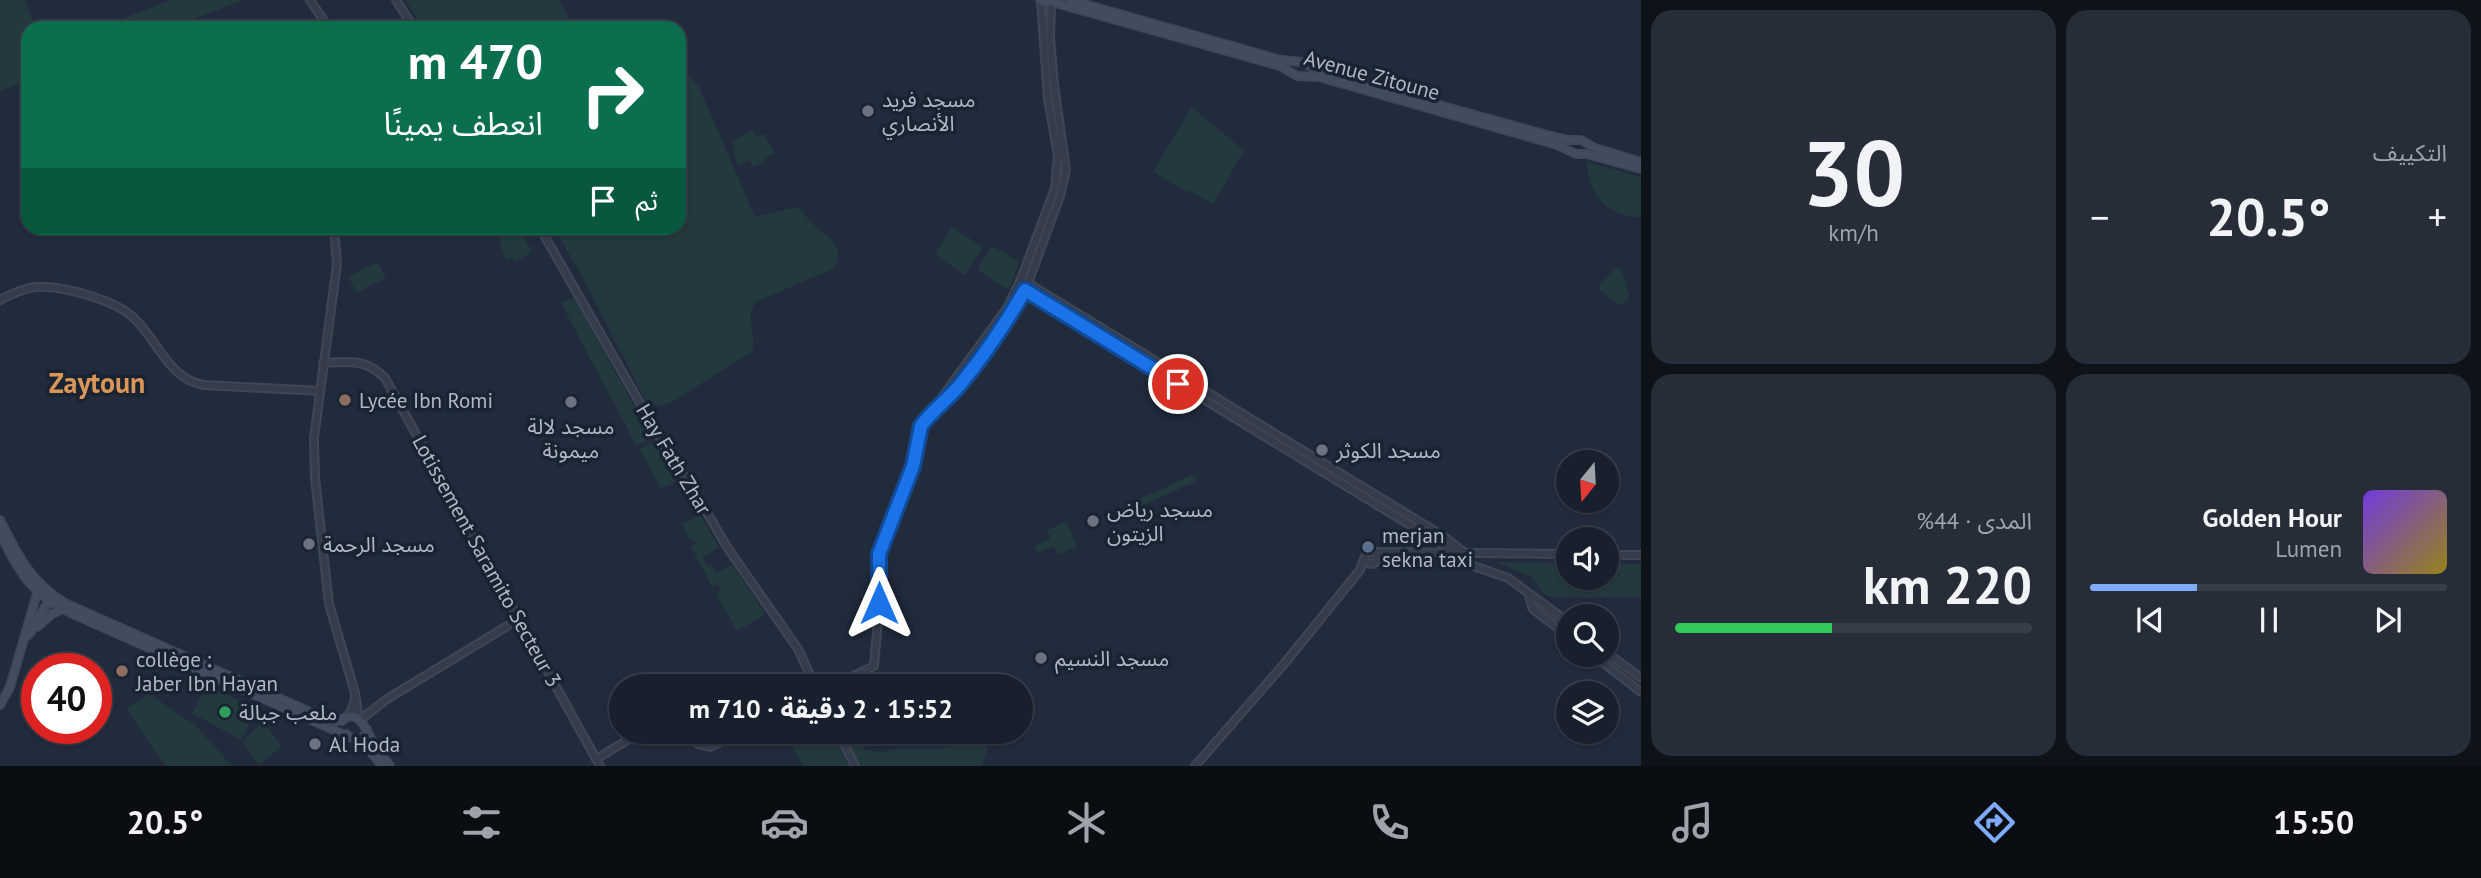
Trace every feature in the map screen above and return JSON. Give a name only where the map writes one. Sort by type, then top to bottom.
[{"type":"main road","name":"Avenue Zitoune","points":[[1070,0],[1281,60],[1302,62],[1307,67],[1547,135],[1576,140],[1641,162]]},
{"type":"main road","name":"Avenue Zitoune","points":[[1048,1],[1280,66],[1298,75],[1319,77],[1557,145],[1572,152],[1641,169]]},
{"type":"main road","points":[[1297,62],[1292,68],[1298,75],[1306,72],[1307,67]]},
{"type":"main road","points":[[1572,152],[1571,145],[1576,140]]},
{"type":"main road","points":[[1581,154],[1585,150],[1584,143]]},
{"type":"main road","points":[[0,520],[38,589],[10,687],[0,705]]},
{"type":"main road","points":[[0,533],[14,562],[38,589],[62,609],[351,738],[366,746],[382,766]]},
{"type":"main road","points":[[31,632],[50,598]]},
{"type":"main road","points":[[50,598],[326,719],[337,721],[346,717],[363,723],[390,766]]},
{"type":"main road","points":[[23,640],[52,614],[62,609]]},
{"type":"main road","points":[[346,717],[341,726],[351,738]]},
{"type":"main road","points":[[351,738],[363,737],[363,723]]},
{"type":"street","points":[[310,0],[324,21]]},
{"type":"street","points":[[396,0],[410,21]]},
{"type":"street","points":[[858,674],[874,666],[879,609],[879,554],[911,472],[924,420],[995,327],[1023,284],[1053,196],[1057,146],[1048,99],[1048,1]]},
{"type":"street","points":[[335,235],[337,264],[323,363],[314,458],[326,585],[335,630],[363,723]]},
{"type":"street","name":"Hay Fath Zhar","points":[[544,235],[665,447],[727,547],[798,649],[809,674]]},
{"type":"street","points":[[1023,284],[1456,553]]},
{"type":"street","points":[[1023,284],[1443,536],[1465,553]]},
{"type":"street","points":[[0,300],[21,290],[42,287],[99,299],[129,313],[187,381],[204,385],[320,391]]},
{"type":"street","name":"Lotissement Saramito Secteur 3","points":[[323,363],[360,362],[375,368],[385,378],[600,766]]},
{"type":"street","points":[[1371,552],[1377,560]]},
{"type":"street","points":[[1360,570],[1386,552]]},
{"type":"street","points":[[1195,766],[1282,666],[1360,570],[1367,553],[1556,554]]},
{"type":"street","points":[[1465,553],[1464,561],[1467,564],[1508,578],[1556,614]]},
{"type":"street","points":[[1619,555],[1641,555]]},
{"type":"street","points":[[1364,559],[1370,565]]},
{"type":"street","points":[[1528,594],[1533,609],[1556,627]]},
{"type":"street","points":[[363,723],[374,707],[519,619]]},
{"type":"street","points":[[1619,662],[1641,678]]},
{"type":"street","points":[[1609,667],[1641,692]]},
{"type":"street","points":[[346,717],[351,712],[355,692]]},
{"type":"street","points":[[357,701],[364,707],[374,707]]},
{"type":"street","points":[[596,759],[621,744]]},
{"type":"street","points":[[700,744],[705,747],[716,744]]},
{"type":"street","points":[[844,744],[855,766]]},
{"type":"green space","points":[[0,0],[25,0],[33,21],[21,21],[21,83],[0,91]]},
{"type":"green space","points":[[172,0],[244,0],[187,21],[116,21]]},
{"type":"green space","points":[[405,0],[558,0],[571,21],[419,21]]},
{"type":"green space","points":[[686,73],[699,87],[755,217],[798,207],[830,238],[839,255],[833,269],[755,302],[750,316],[754,344],[751,352],[672,402],[658,405],[645,400],[579,270],[557,235],[686,235]]},
{"type":"green space","points":[[1192,107],[1244,151],[1213,204],[1189,190],[1187,193],[1153,172]]},
{"type":"green space","points":[[753,130],[757,136],[764,134],[775,153],[764,158],[765,162],[753,167],[750,160],[738,165],[732,142]]},
{"type":"green space","points":[[1587,162],[1641,177],[1641,217],[1619,213],[1602,202],[1591,184]]},
{"type":"green space","points":[[952,227],[983,247],[964,275],[935,254]]},
{"type":"green space","points":[[499,235],[522,235],[532,251],[515,263],[512,256],[506,260]]},
{"type":"green space","points":[[991,248],[996,248],[1019,262],[1009,290],[977,270]]},
{"type":"green space","points":[[378,262],[386,278],[357,293],[348,277]]},
{"type":"green space","points":[[1615,268],[1621,269],[1630,296],[1619,306],[1598,288]]},
{"type":"green space","points":[[574,297],[652,439],[636,445],[561,303]]},
{"type":"green space","points":[[654,442],[677,481],[661,489],[640,449]]},
{"type":"green space","points":[[1192,475],[1197,477],[1195,482],[1120,515],[1115,513],[1117,509]]},
{"type":"green space","points":[[699,514],[719,547],[703,557],[707,565],[711,564],[717,573],[732,565],[766,614],[737,631],[716,594],[721,590],[717,584],[712,586],[691,547],[696,544],[682,525]]},
{"type":"green space","points":[[1066,522],[1077,546],[1058,555],[1053,546],[1037,553],[1035,547],[1050,539],[1047,530]]},
{"type":"green space","points":[[1496,562],[1556,563],[1556,590],[1619,590],[1619,564],[1641,564],[1641,597],[1550,597],[1545,595],[1531,577]]},
{"type":"green space","name":"ملعب جبالة","points":[[208,684],[257,711],[241,740],[192,713]]},
{"type":"green space","points":[[149,694],[195,725],[232,766],[166,766],[126,709]]},
{"type":"green space","points":[[263,722],[282,746],[259,765],[242,741]]},
{"type":"green space","points":[[791,744],[837,744],[849,766],[803,766]]},
{"type":"green space","points":[[848,744],[864,744],[864,749],[882,753],[894,749],[943,749],[952,744],[989,744],[982,766],[860,766]]},
{"type":"place","name":"مسجد فريد الأنصاري","points":[[868,111]]},
{"type":"place","name":"Lycée Ibn Romi","points":[[345,400]]},
{"type":"place","name":"مسجد لالة ميمونة","points":[[571,402]]},
{"type":"place","name":"مسجد الكوثر","points":[[1322,450]]},
{"type":"place","name":"مسجد رياض الزيتون","points":[[1093,521]]},
{"type":"place","name":"مسجد الرحمة","points":[[309,544]]},
{"type":"place","name":"merjan sekna taxi","points":[[1368,547]]},
{"type":"place","name":"مسجد النسيم","points":[[1041,658]]},
{"type":"place","name":"collège : Jaber Ibn Hayan","points":[[122,671]]},
{"type":"place","name":"ملعب جبالة","points":[[225,712]]},
{"type":"place","name":"Al Hoda","points":[[315,744]]},
{"type":"district","name":"Zaytoun","points":[[97,382]]},
{"type":"route","points":[[879,603],[879,554],[913,466],[921,426],[962,383],[1025,290],[1178,384]]}]
